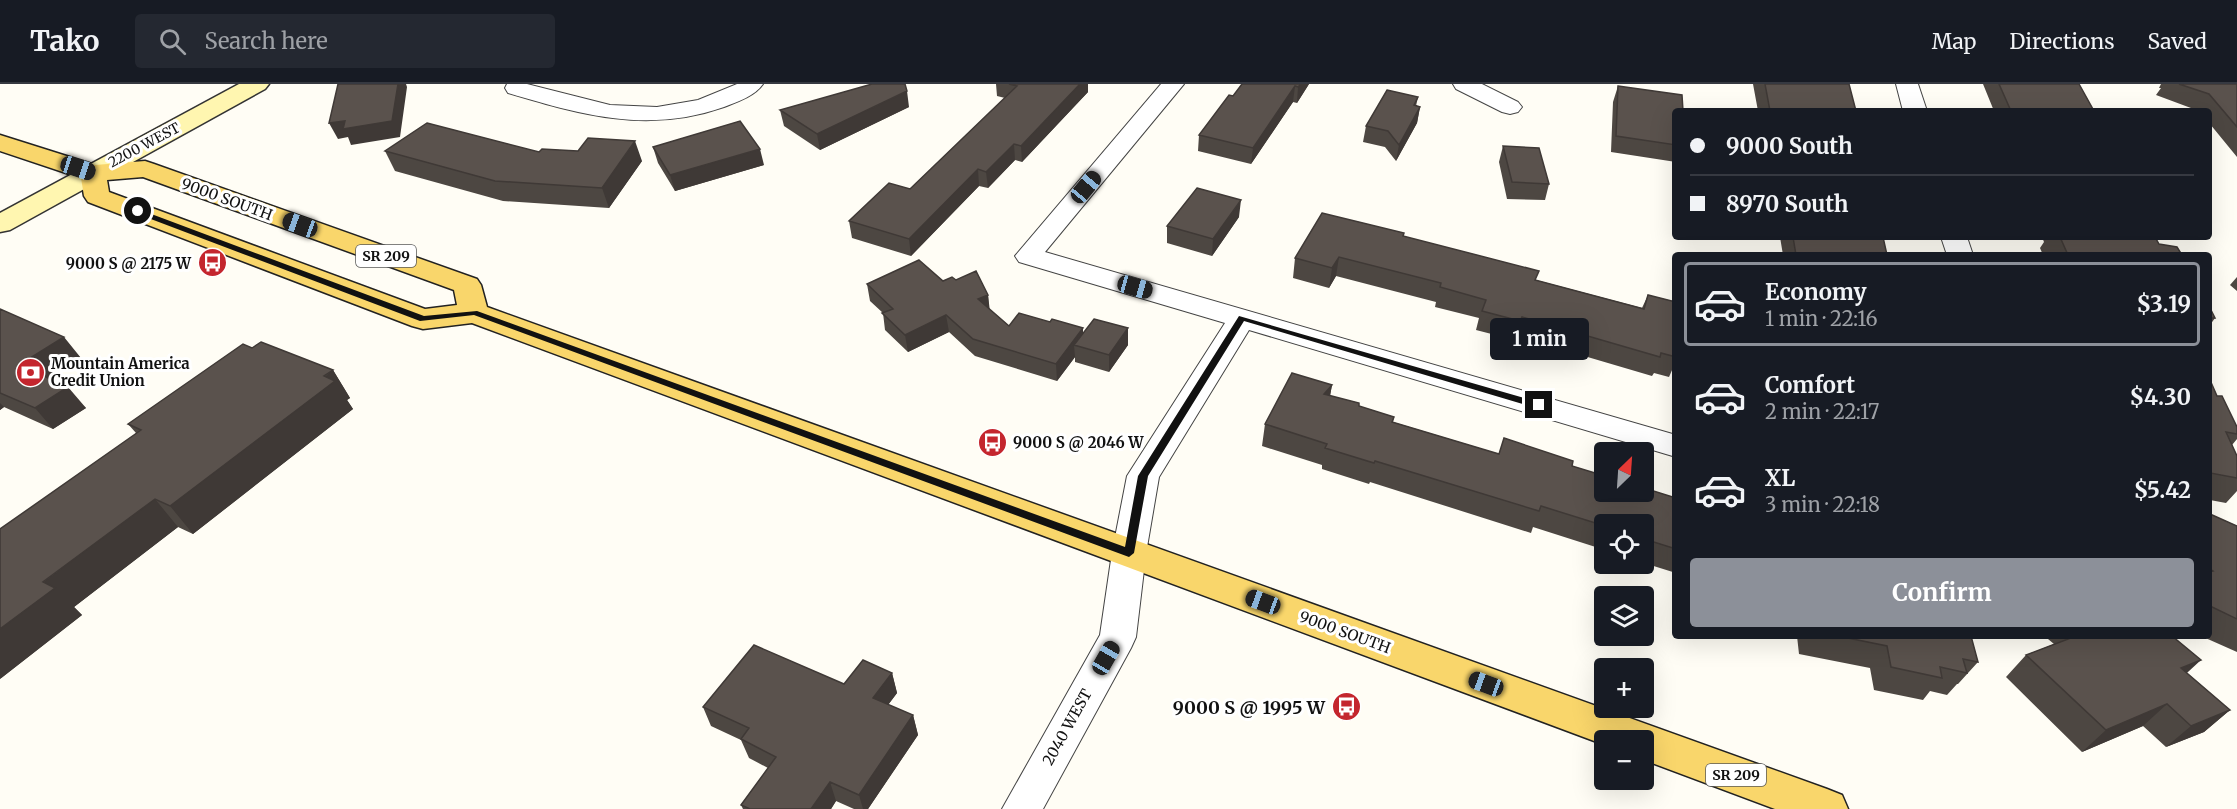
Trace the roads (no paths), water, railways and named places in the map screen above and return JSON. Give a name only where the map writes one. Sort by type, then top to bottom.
[{"type":"main road","name":"9000 SOUTH","points":[[0,143],[93,173],[145,170],[467,285],[474,313]]},
{"type":"main road","name":"9000 SOUTH","points":[[93,173],[97,196],[423,319],[474,313],[1613,730]]},
{"type":"main road","name":"9000 SOUTH","points":[[1654,745],[1827,809]]},
{"type":"street","name":"2200 WEST","points":[[0,224],[257,84]]},
{"type":"street","points":[[516,88],[600,111],[633,116],[668,114],[697,108],[721,100],[752,84]]},
{"type":"street","points":[[1173,84],[1028,256],[1672,445]]},
{"type":"street","points":[[1464,84],[1510,107]]},
{"type":"street","points":[[1907,84],[1914,108]]},
{"type":"street","name":"2040 WEST","points":[[1022,809],[1118,637],[1129,553],[1143,476],[1242,318]]},
{"type":"place","name":"9000 S @ 2175 W","points":[[212,263]]},
{"type":"place","name":"Mountain America Credit Union","points":[[30,372]]},
{"type":"place","name":"9000 S @ 2046 W","points":[[992,442]]},
{"type":"place","name":"9000 S @ 1995 W","points":[[1346,707]]}]
